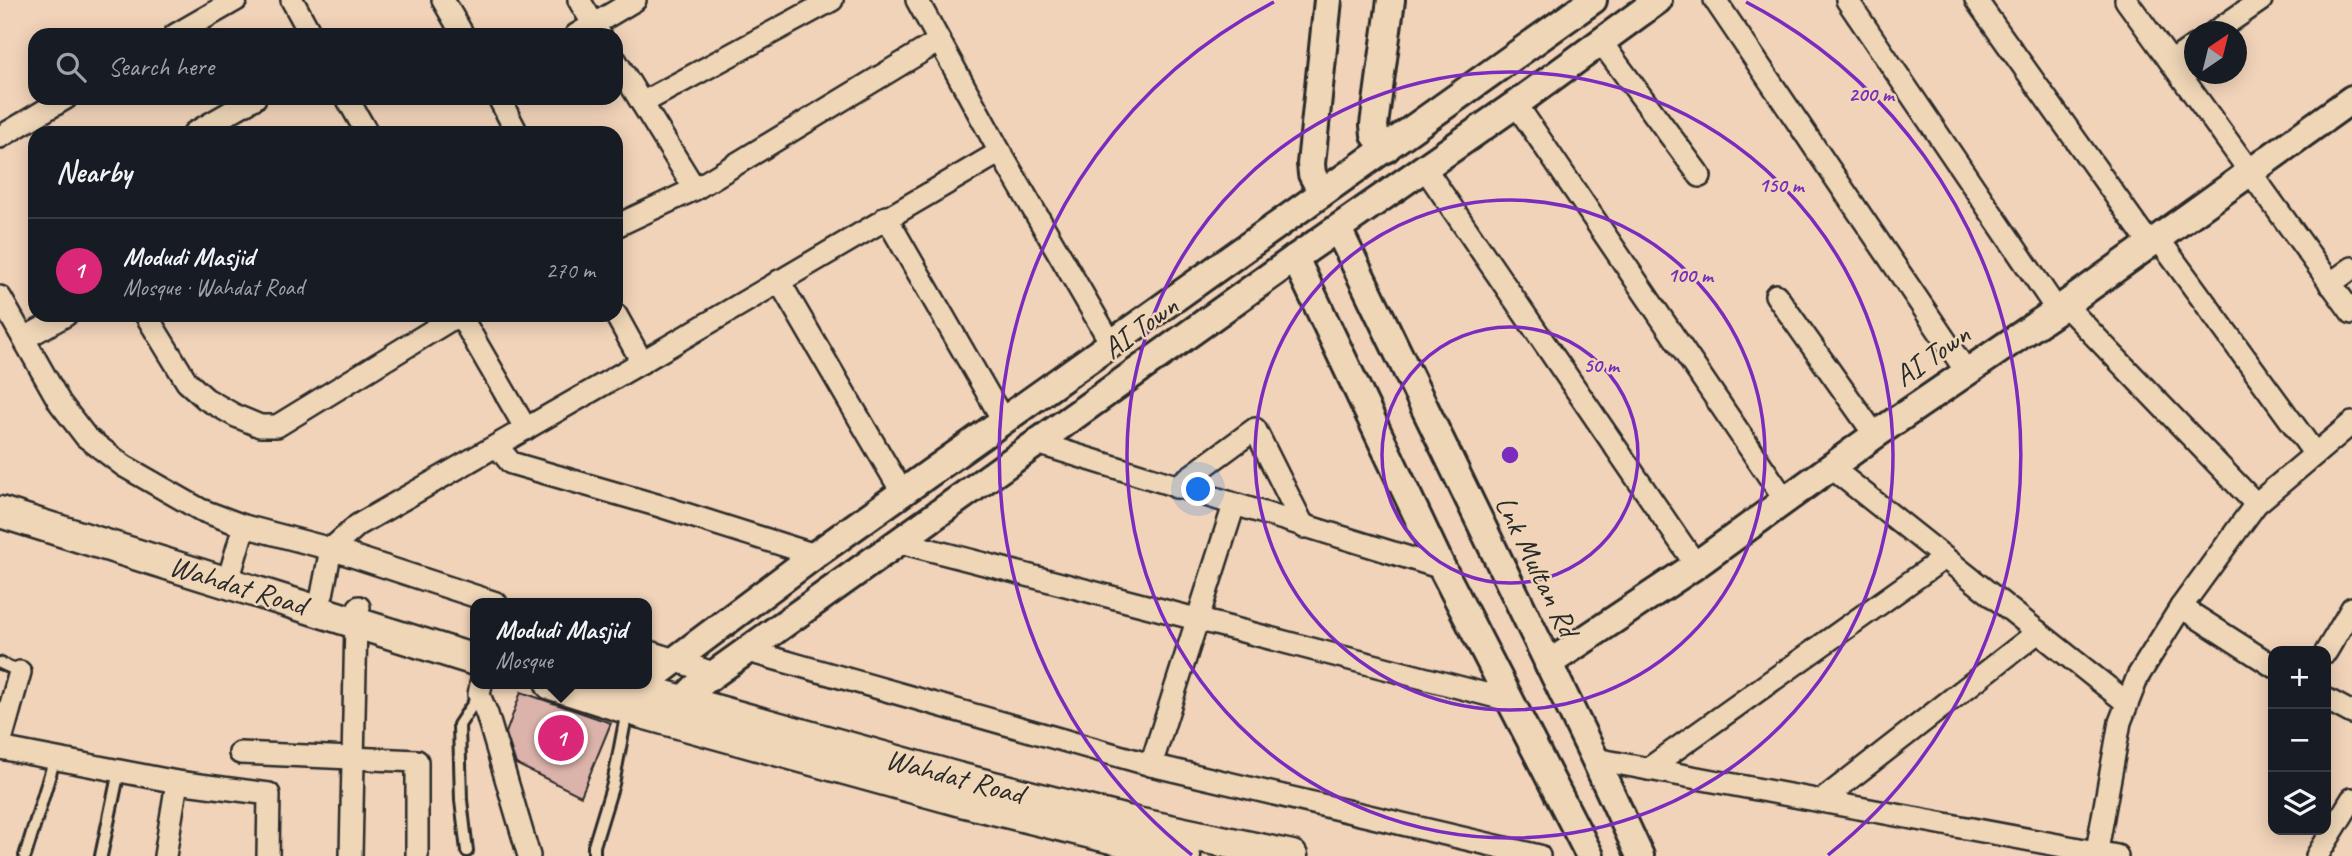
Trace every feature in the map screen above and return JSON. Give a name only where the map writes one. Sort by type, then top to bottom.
[{"type":"main road","name":"Wahdat Road","points":[[0,494],[230,574],[357,614],[470,658]]},
{"type":"main road","name":"Wahdat Road","points":[[0,512],[230,574],[322,595],[357,614],[470,640]]},
{"type":"main road","name":"Wahdat Road","points":[[579,689],[635,699],[682,712],[1028,819],[1185,856]]},
{"type":"main road","name":"Wahdat Road","points":[[682,712],[1127,821],[1292,856]]},
{"type":"street","points":[[187,28],[236,0]]},
{"type":"street","points":[[292,0],[307,28]]},
{"type":"street","points":[[443,0],[459,28]]},
{"type":"street","points":[[579,0],[588,28]]},
{"type":"street","points":[[595,28],[635,0]]},
{"type":"street","points":[[642,103],[832,0]]},
{"type":"street","points":[[917,0],[1000,152],[1111,343]]},
{"type":"street","points":[[1322,193],[1312,174],[1311,164],[1328,0]]},
{"type":"street","points":[[1386,149],[1375,135],[1374,125],[1391,0]]},
{"type":"street","points":[[652,680],[814,555],[1593,0]]},
{"type":"street","name":"AI Town","points":[[682,712],[691,691],[1658,0]]},
{"type":"street","points":[[1715,0],[1966,372]]},
{"type":"street","points":[[1847,0],[2061,308],[2256,504]]},
{"type":"street","points":[[1976,0],[2315,454]]},
{"type":"street","points":[[2126,0],[2352,313]]},
{"type":"street","points":[[2231,21],[2261,0]]},
{"type":"street","points":[[623,223],[695,189],[939,41]]},
{"type":"street","points":[[1601,42],[1700,176]]},
{"type":"street","points":[[2171,62],[2184,53]]},
{"type":"street","points":[[623,72],[695,189]]},
{"type":"street","name":"AI Town","points":[[1548,664],[1696,565],[1875,435],[2061,308],[2352,99]]},
{"type":"street","points":[[1516,104],[1785,500]]},
{"type":"street","points":[[32,126],[58,105]]},
{"type":"street","points":[[206,126],[243,105]]},
{"type":"street","points":[[351,105],[363,126]]},
{"type":"street","points":[[503,105],[513,126]]},
{"type":"street","points":[[0,137],[28,128]]},
{"type":"street","points":[[322,595],[331,549],[358,525],[1000,152]]},
{"type":"street","points":[[1424,167],[1696,565]]},
{"type":"street","points":[[1296,212],[1316,243],[1442,568],[1590,856]]},
{"type":"street","points":[[886,217],[1003,420]]},
{"type":"street","name":"Lnk Multan Rd","points":[[1316,243],[1548,664],[1640,856]]},
{"type":"street","points":[[2330,284],[2352,268]]},
{"type":"street","points":[[779,281],[902,492]]},
{"type":"street","points":[[1776,295],[1875,435]]},
{"type":"street","points":[[0,297],[60,403],[86,437],[124,466],[201,510],[244,526],[331,549],[481,598]]},
{"type":"street","points":[[24,338],[53,322]]},
{"type":"street","points":[[150,322],[187,382],[206,399],[260,426],[277,426],[448,322]]},
{"type":"street","points":[[463,322],[526,429]]},
{"type":"street","points":[[620,322],[642,362]]},
{"type":"street","points":[[1066,375],[1089,406]]},
{"type":"street","points":[[1595,758],[2103,855],[2120,722],[2138,676],[2181,607],[2256,504],[2352,423]]},
{"type":"street","points":[[1176,487],[1255,429],[1304,527]]},
{"type":"street","points":[[1037,443],[1442,568]]},
{"type":"street","points":[[497,446],[511,463],[660,506],[814,555]]},
{"type":"street","points":[[1832,468],[2126,702]]},
{"type":"street","points":[[1151,765],[1234,505]]},
{"type":"street","points":[[230,574],[244,526]]},
{"type":"street","points":[[900,542],[1508,700]]},
{"type":"street","points":[[1647,769],[1944,558]]},
{"type":"street","points":[[2181,607],[2268,664]]},
{"type":"street","points":[[2330,646],[2352,608]]},
{"type":"street","points":[[351,856],[357,614]]},
{"type":"street","points":[[1821,801],[2038,632]]},
{"type":"street","points":[[748,651],[1151,765],[1539,856]]},
{"type":"street","points":[[652,654],[716,674]]},
{"type":"street","points":[[20,672],[0,746],[177,782],[269,794],[268,856]]},
{"type":"street","points":[[480,689],[529,856]]},
{"type":"street","points":[[2331,701],[2352,713]]},
{"type":"street","points":[[240,753],[417,761],[417,856]]},
{"type":"street","points":[[165,856],[177,782]]},
{"type":"street","points":[[2317,856],[2352,799]]},
{"type":"lane","points":[[0,663],[20,672]]},
{"type":"lane","points":[[467,851],[461,800],[459,725],[480,689]]},
{"type":"lane","points":[[594,856],[594,846],[635,699]]},
{"type":"lane","points":[[26,856],[55,758]]},
{"type":"lane","points":[[101,856],[119,771]]},
{"type":"building","points":[[521,692],[611,723],[581,796],[516,764],[506,733]]},
{"type":"place","name":"Modudi Masjid","points":[[561,738]]}]
